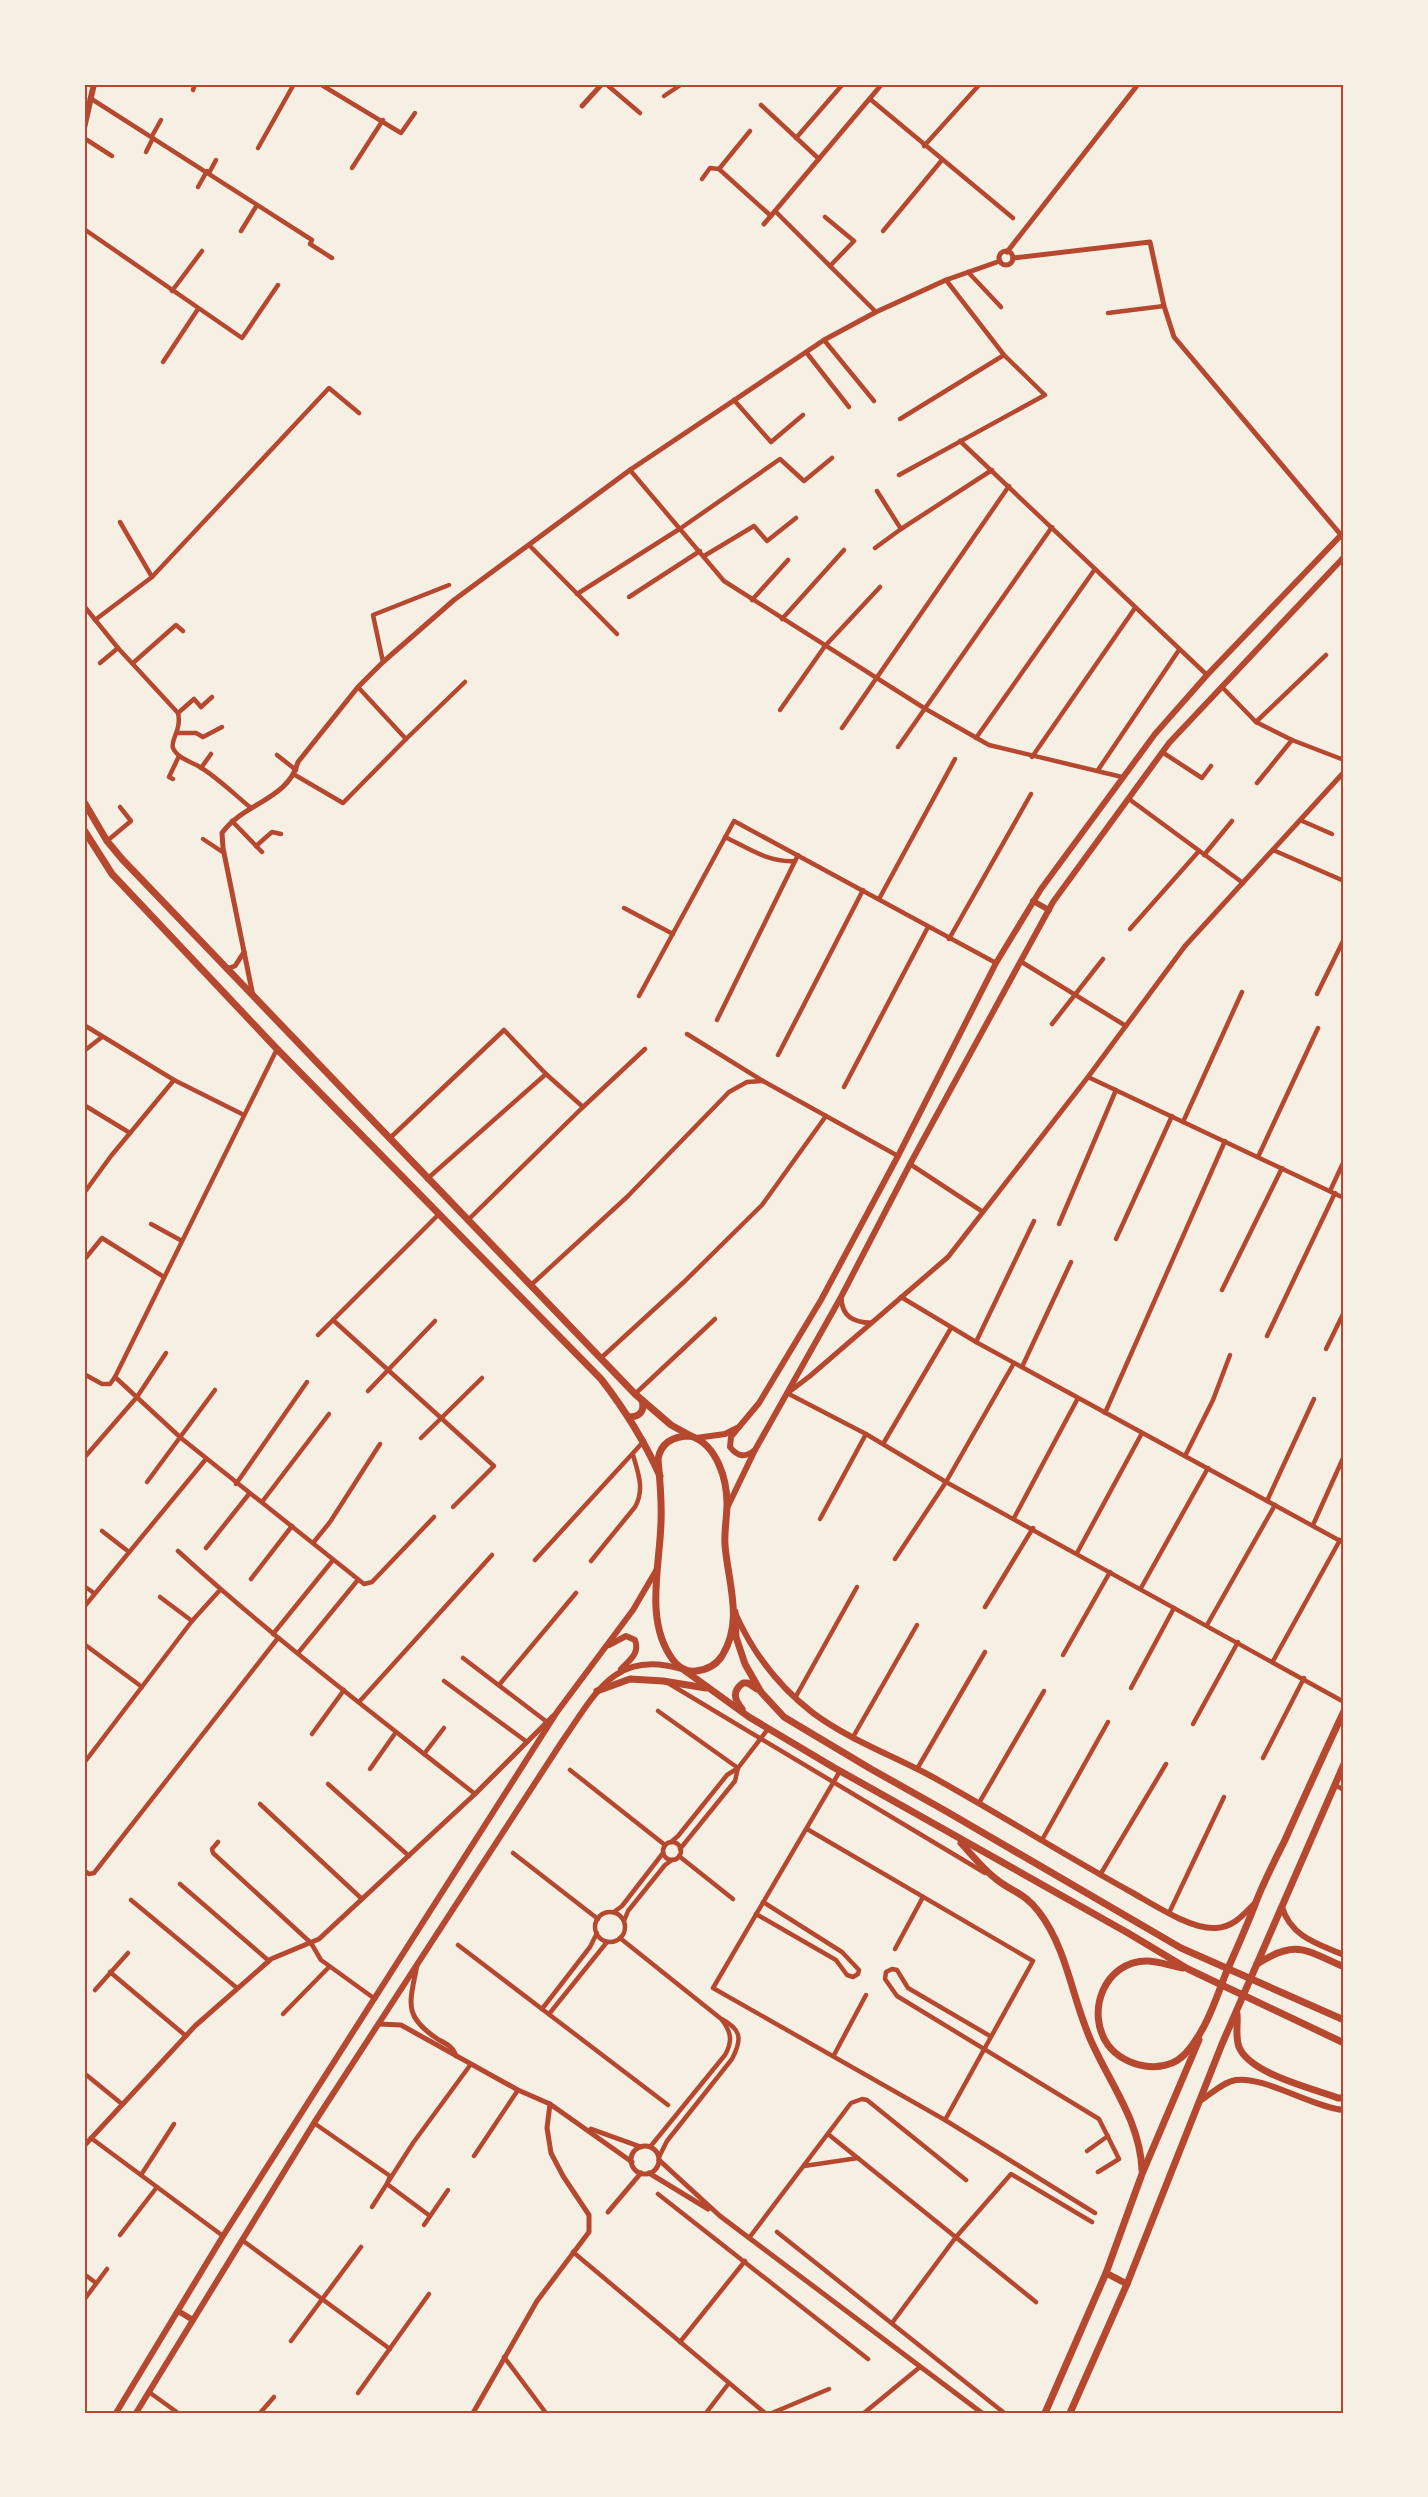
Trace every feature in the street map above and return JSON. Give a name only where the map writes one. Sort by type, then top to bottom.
[{"type":"main road","points":[[84,128],[94,84]]},
{"type":"main road","points":[[755,1450],[746,1456],[741,1456],[730,1447],[731,1437],[759,1403],[821,1300],[898,1156],[996,963],[1034,901],[1155,734],[1207,675],[1342,534]]},
{"type":"main road","points":[[727,1507],[755,1450],[841,1297],[910,1164],[1048,910],[1162,752],[1344,556]]},
{"type":"main road","points":[[84,802],[107,841],[225,969],[427,1179],[635,1394],[671,1425],[694,1437],[712,1452],[719,1464],[726,1489],[725,1541],[740,1653],[761,1692]]},
{"type":"main road","points":[[84,831],[112,874],[277,1049],[582,1358],[629,1417],[644,1441],[660,1476]]},
{"type":"main road","points":[[1034,901],[1048,910]]},
{"type":"main road","points":[[629,1417],[636,1417],[641,1413],[644,1407],[642,1400]]},
{"type":"main road","points":[[739,1427],[724,1434],[675,1439],[665,1443],[660,1449],[658,1459],[662,1522],[655,1592],[659,1628],[669,1655],[684,1670],[749,1717],[840,1771],[1188,1969],[1344,2045]]},
{"type":"main road","points":[[116,2413],[224,2236],[557,1712],[645,1593],[657,1569]]},
{"type":"main road","points":[[621,1670],[655,1664],[684,1670],[702,1670],[720,1660],[728,1645],[735,1612]]},
{"type":"main road","points":[[735,1612],[756,1654],[781,1686],[815,1715],[979,1803],[1100,1875],[1169,1913],[1215,1929],[1234,1924],[1256,1901]]},
{"type":"main road","points":[[136,2413],[314,2123],[563,1740],[597,1691],[621,1670],[636,1653],[637,1646],[635,1640],[626,1636],[605,1647]]},
{"type":"main road","points":[[597,1691],[630,1679],[663,1680],[709,1689]]},
{"type":"main road","points":[[749,1717],[735,1697],[736,1689],[741,1684],[748,1683],[761,1692],[784,1717],[810,1733],[1180,1948],[1344,2020]]},
{"type":"main road","points":[[1045,2413],[1106,2273],[1142,2174],[1256,1901],[1344,1712]]},
{"type":"main road","points":[[1070,2413],[1127,2284],[1222,2044],[1344,1764]]},
{"type":"main road","points":[[955,1837],[997,1880],[1031,1902],[1049,1928],[1068,1972],[1091,2043],[1132,2122],[1141,2152],[1142,2174]]},
{"type":"main road","points":[[1282,1907],[1285,1917],[1300,1935],[1344,1955]]},
{"type":"main road","points":[[1257,1964],[1281,1950],[1298,1948],[1344,1967]]},
{"type":"main road","points":[[1188,1969],[1147,1961],[1119,1970],[1110,1978],[1101,1994],[1097,2016],[1100,2030],[1110,2048],[1118,2055],[1138,2065],[1151,2066],[1177,2060],[1184,2055],[1202,2032]]},
{"type":"main road","points":[[1318,2009],[1344,2015]]},
{"type":"main road","points":[[1237,2012],[1238,2042],[1247,2059],[1262,2070],[1338,2098],[1344,2098]]},
{"type":"main road","points":[[1200,2101],[1226,2084],[1242,2080],[1261,2083],[1319,2105],[1344,2110]]},
{"type":"main road","points":[[288,2135],[301,2144]]},
{"type":"main road","points":[[1106,2273],[1127,2284]]},
{"type":"main road","points":[[178,2311],[193,2320]]},
{"type":"street","points":[[193,90],[195,84]]},
{"type":"street","points":[[258,148],[294,84]]},
{"type":"street","points":[[320,84],[401,132],[415,113]]},
{"type":"street","points":[[582,106],[604,84],[640,113]]},
{"type":"street","points":[[664,96],[682,84]]},
{"type":"street","points":[[796,138],[843,84]]},
{"type":"street","points":[[764,224],[882,84]]},
{"type":"street","points":[[924,146],[980,84]]},
{"type":"street","points":[[1000,261],[1003,253],[1007,252],[1134,85]]},
{"type":"street","points":[[90,98],[312,240],[310,244],[332,258]]},
{"type":"street","points":[[870,99],[1012,218]]},
{"type":"street","points":[[760,105],[819,159]]},
{"type":"street","points":[[146,152],[161,120]]},
{"type":"street","points":[[352,168],[383,120]]},
{"type":"street","points":[[719,169],[750,130]]},
{"type":"street","points":[[84,138],[112,156]]},
{"type":"street","points":[[198,187],[216,160]]},
{"type":"street","points":[[883,231],[942,160]]},
{"type":"street","points":[[702,179],[710,168],[719,169],[771,216]]},
{"type":"street","points":[[241,231],[257,205]]},
{"type":"street","points":[[776,211],[876,312]]},
{"type":"street","points":[[825,217],[854,241],[830,266]]},
{"type":"street","points":[[84,229],[242,338],[278,285]]},
{"type":"street","points":[[1013,258],[1150,242],[1164,306],[1174,337],[1342,534]]},
{"type":"street","points":[[172,291],[202,251]]},
{"type":"street","points":[[1007,252],[1013,258]]},
{"type":"street","points":[[1000,261],[1002,264],[1010,264],[1013,258]]},
{"type":"street","points":[[253,998],[222,833],[232,821],[280,791],[296,773],[298,762],[358,687],[383,662],[454,600],[630,470],[824,340],[876,312],[946,280],[1000,261]]},
{"type":"street","points":[[968,272],[1002,307]]},
{"type":"street","points":[[899,475],[1045,395],[1004,356],[946,280]]},
{"type":"street","points":[[1108,313],[1164,306]]},
{"type":"street","points":[[163,362],[198,309]]},
{"type":"street","points":[[824,340],[874,401]]},
{"type":"street","points":[[806,352],[849,406]]},
{"type":"street","points":[[900,418],[1004,356]]},
{"type":"street","points":[[95,620],[152,576],[328,388],[359,413]]},
{"type":"street","points":[[734,400],[771,442],[803,415]]},
{"type":"street","points":[[960,441],[1207,675]]},
{"type":"street","points":[[577,594],[681,528],[780,459],[804,482],[832,458]]},
{"type":"street","points":[[630,470],[724,581],[924,708],[989,745],[1122,777]]},
{"type":"street","points":[[876,548],[992,470]]},
{"type":"street","points":[[842,728],[1009,486]]},
{"type":"street","points":[[877,491],[902,529]]},
{"type":"street","points":[[704,556],[754,526],[767,541],[796,518]]},
{"type":"street","points":[[120,522],[152,576]]},
{"type":"street","points":[[898,747],[1052,527]]},
{"type":"street","points":[[530,545],[617,634]]},
{"type":"street","points":[[782,619],[844,550]]},
{"type":"street","points":[[629,597],[700,551]]},
{"type":"street","points":[[752,600],[788,560]]},
{"type":"street","points":[[976,738],[1095,569]]},
{"type":"street","points":[[383,662],[373,615],[449,585]]},
{"type":"street","points":[[780,710],[825,646],[880,587]]},
{"type":"street","points":[[84,606],[118,648],[178,713],[180,724],[172,741],[173,749],[179,756],[201,768],[251,808]]},
{"type":"street","points":[[1032,757],[1135,608]]},
{"type":"street","points":[[133,663],[176,625],[183,631]]},
{"type":"street","points":[[100,663],[118,648]]},
{"type":"street","points":[[1098,770],[1179,650]]},
{"type":"street","points":[[1256,722],[1326,655]]},
{"type":"street","points":[[277,755],[296,773],[343,803],[465,682]]},
{"type":"street","points":[[358,687],[406,739]]},
{"type":"street","points":[[1222,687],[1256,722],[1292,740],[1344,760]]},
{"type":"street","points":[[178,713],[194,699],[201,707],[212,697]]},
{"type":"street","points":[[177,733],[196,733],[203,736],[222,727]]},
{"type":"street","points":[[1257,783],[1292,740]]},
{"type":"street","points":[[1162,752],[1202,778],[1211,766]]},
{"type":"street","points":[[201,768],[211,754]]},
{"type":"street","points":[[173,779],[169,777],[179,756]]},
{"type":"street","points":[[879,899],[955,759]]},
{"type":"street","points":[[1344,772],[1185,946],[1088,1077],[948,1257],[787,1392],[1344,1702]]},
{"type":"street","points":[[949,939],[1030,794]]},
{"type":"street","points":[[1129,799],[1243,883]]},
{"type":"street","points":[[107,841],[132,821],[120,807]]},
{"type":"street","points":[[1300,820],[1332,834]]},
{"type":"street","points":[[232,821],[262,852]]},
{"type":"street","points":[[639,996],[734,821],[796,858],[863,890],[996,963]]},
{"type":"street","points":[[1204,855],[1232,821]]},
{"type":"street","points":[[256,846],[272,832],[281,834]]},
{"type":"street","points":[[725,837],[781,862],[796,858]]},
{"type":"street","points":[[203,839],[224,853]]},
{"type":"street","points":[[1273,850],[1344,881]]},
{"type":"street","points":[[1130,929],[1199,851]]},
{"type":"street","points":[[717,1020],[796,858]]},
{"type":"street","points":[[778,1055],[863,890]]},
{"type":"street","points":[[624,908],[673,934]]},
{"type":"street","points":[[844,1087],[876,1022],[928,927]]},
{"type":"street","points":[[1317,994],[1344,939]]},
{"type":"street","points":[[225,969],[235,966],[245,951]]},
{"type":"street","points":[[1052,1024],[1103,959]]},
{"type":"street","points":[[1020,961],[1126,1026]]},
{"type":"street","points":[[1183,1122],[1242,992]]},
{"type":"street","points":[[84,1025],[174,1080],[244,1115]]},
{"type":"street","points":[[1258,1157],[1318,1028]]},
{"type":"street","points":[[389,1139],[504,1030],[546,1074],[583,1107]]},
{"type":"street","points":[[687,1034],[764,1081],[898,1156]]},
{"type":"street","points":[[84,1051],[102,1036]]},
{"type":"street","points":[[84,1374],[102,1384],[110,1383],[114,1377],[277,1049]]},
{"type":"street","points":[[468,1220],[645,1049]]},
{"type":"street","points":[[427,1179],[546,1074]]},
{"type":"street","points":[[1088,1077],[1344,1198]]},
{"type":"street","points":[[84,1193],[174,1080]]},
{"type":"street","points":[[531,1285],[627,1197],[729,1092],[747,1082],[764,1081]]},
{"type":"street","points":[[1059,1224],[1116,1090]]},
{"type":"street","points":[[84,1105],[130,1133]]},
{"type":"street","points":[[601,1358],[685,1281],[762,1205],[826,1116]]},
{"type":"street","points":[[1116,1239],[1172,1116]]},
{"type":"street","points":[[1105,1413],[1225,1141]]},
{"type":"street","points":[[1267,1336],[1344,1161]]},
{"type":"street","points":[[910,1164],[983,1212]]},
{"type":"street","points":[[1222,1290],[1282,1168]]},
{"type":"street","points":[[318,1335],[439,1214]]},
{"type":"street","points":[[976,1342],[1034,1221]]},
{"type":"street","points":[[151,1224],[182,1240]]},
{"type":"street","points":[[84,1260],[102,1238],[164,1277]]},
{"type":"street","points":[[1022,1367],[1071,1262]]},
{"type":"street","points":[[841,1297],[845,1314],[852,1320],[871,1323]]},
{"type":"street","points":[[901,1297],[976,1342],[1342,1541],[1273,1661]]},
{"type":"street","points":[[1326,1349],[1344,1312]]},
{"type":"street","points":[[635,1394],[715,1319]]},
{"type":"street","points":[[333,1320],[494,1466],[453,1507]]},
{"type":"street","points":[[368,1390],[435,1321]]},
{"type":"street","points":[[883,1444],[951,1328]]},
{"type":"street","points":[[84,1458],[137,1397],[166,1353]]},
{"type":"street","points":[[1185,1456],[1213,1400],[1230,1355]]},
{"type":"street","points":[[895,1559],[946,1482],[1014,1363]]},
{"type":"street","points":[[114,1377],[206,1459],[292,1526],[357,1581],[364,1584],[372,1582],[434,1517]]},
{"type":"street","points":[[421,1438],[482,1378]]},
{"type":"street","points":[[236,1484],[307,1382]]},
{"type":"street","points":[[147,1482],[215,1390]]},
{"type":"street","points":[[1014,1518],[1078,1398]]},
{"type":"street","points":[[1267,1500],[1314,1399]]},
{"type":"street","points":[[262,1502],[329,1414]]},
{"type":"street","points":[[1077,1553],[1142,1433]]},
{"type":"street","points":[[820,1519],[866,1434]]},
{"type":"street","points":[[535,1560],[644,1441]]},
{"type":"street","points":[[313,1543],[330,1522],[380,1444]]},
{"type":"street","points":[[591,1562],[637,1503],[640,1490],[639,1476],[633,1455]]},
{"type":"street","points":[[1313,1525],[1344,1456]]},
{"type":"street","points":[[84,1607],[206,1459]]},
{"type":"street","points":[[1141,1588],[1208,1468]]},
{"type":"street","points":[[206,1548],[249,1494]]},
{"type":"street","points":[[1207,1624],[1275,1505]]},
{"type":"street","points":[[250,1579],[292,1526]]},
{"type":"street","points":[[985,1607],[1033,1528]]},
{"type":"street","points":[[102,1531],[129,1552]]},
{"type":"street","points":[[178,1551],[273,1634],[475,1794]]},
{"type":"street","points":[[359,1702],[492,1555]]},
{"type":"street","points":[[273,1634],[333,1560]]},
{"type":"street","points":[[1063,1655],[1110,1572]]},
{"type":"street","points":[[297,1653],[357,1581]]},
{"type":"street","points":[[84,1586],[94,1593]]},
{"type":"street","points":[[795,1698],[857,1587]]},
{"type":"street","points":[[84,1763],[192,1621],[220,1590]]},
{"type":"street","points":[[500,1685],[576,1593]]},
{"type":"street","points":[[160,1597],[192,1621]]},
{"type":"street","points":[[1131,1688],[1174,1608]]},
{"type":"street","points":[[853,1737],[917,1625]]},
{"type":"street","points":[[84,1870],[91,1873],[278,1638]]},
{"type":"street","points":[[1193,1724],[1238,1642]]},
{"type":"street","points":[[84,1644],[142,1687]]},
{"type":"street","points":[[917,1769],[985,1652]]},
{"type":"street","points":[[463,1658],[547,1722]]},
{"type":"street","points":[[1263,1758],[1304,1678]]},
{"type":"street","points":[[663,1680],[997,1880]]},
{"type":"street","points":[[444,1681],[527,1742]]},
{"type":"street","points":[[312,1734],[344,1690]]},
{"type":"street","points":[[979,1803],[1044,1690]]},
{"type":"street","points":[[658,1711],[738,1768]]},
{"type":"street","points":[[84,2146],[186,2036],[237,1988],[269,1960],[320,1939],[475,1794],[557,1712]]},
{"type":"street","points":[[1042,1840],[1108,1722]]},
{"type":"street","points":[[424,1754],[444,1728]]},
{"type":"street","points":[[542,2009],[590,1947],[597,1933],[598,1919],[604,1913],[614,1912],[622,1906],[663,1853],[665,1845],[671,1842],[728,1775],[738,1768],[768,1729]]},
{"type":"street","points":[[370,1769],[396,1732]]},
{"type":"street","points":[[1100,1875],[1166,1764]]},
{"type":"street","points":[[679,1856],[680,1849],[735,1781],[738,1768]]},
{"type":"street","points":[[570,1770],[665,1845]]},
{"type":"street","points":[[840,1771],[713,1988],[945,2120],[1095,2213]]},
{"type":"street","points":[[328,1784],[408,1856]]},
{"type":"street","points":[[1335,1785],[1344,1790]]},
{"type":"street","points":[[1169,1913],[1224,1797]]},
{"type":"street","points":[[707,1800],[714,1806]]},
{"type":"street","points":[[260,1804],[362,1899]]},
{"type":"street","points":[[807,1829],[1033,1961],[945,2120]]},
{"type":"street","points":[[218,1842],[212,1849],[213,1853],[311,1943],[321,1960],[375,1999]]},
{"type":"street","points":[[671,1842],[676,1843],[680,1849]]},
{"type":"street","points":[[513,1853],[598,1919]]},
{"type":"street","points":[[663,1853],[672,1860]]},
{"type":"street","points":[[549,2014],[607,1942],[620,1938],[625,1930],[624,1921],[628,1911],[665,1865],[679,1856]]},
{"type":"street","points":[[679,1856],[733,1899]]},
{"type":"street","points":[[180,1884],[269,1960]]},
{"type":"street","points":[[895,1949],[923,1897]]},
{"type":"street","points":[[131,1900],[237,1988]]},
{"type":"street","points":[[756,1914],[836,1960],[847,1974],[853,1977],[858,1974],[859,1971],[842,1952],[763,1902]]},
{"type":"street","points":[[614,1912],[624,1921]]},
{"type":"street","points":[[597,1933],[607,1942]]},
{"type":"street","points":[[620,1938],[720,2018],[734,2025],[739,2036],[738,2047],[722,2073],[667,2141],[657,2168],[650,2173]]},
{"type":"street","points":[[458,1944],[668,2105]]},
{"type":"street","points":[[95,1990],[128,1953]]},
{"type":"street","points":[[417,1964],[411,2001],[414,2019],[426,2031],[454,2049],[456,2056]]},
{"type":"street","points":[[283,2014],[329,1967]]},
{"type":"street","points":[[990,2036],[908,1988],[897,1970],[892,1969],[886,1972],[885,1979],[897,1996],[1099,2119],[1119,2159],[1098,2172]]},
{"type":"street","points":[[110,1972],[186,2036]]},
{"type":"street","points":[[834,2055],[867,1995]]},
{"type":"street","points":[[650,2147],[715,2068],[730,2045],[729,2030],[720,2018]]},
{"type":"street","points":[[379,2024],[401,2025],[518,2090],[550,2104],[632,2162],[640,2173]]},
{"type":"street","points":[[372,2207],[413,2143],[471,2064]]},
{"type":"street","points":[[715,2068],[722,2073]]},
{"type":"street","points":[[84,2073],[122,2104]]},
{"type":"street","points":[[474,2156],[518,2090]]},
{"type":"street","points":[[749,2238],[851,2103],[862,2099],[867,2100],[966,2180]]},
{"type":"street","points":[[473,2413],[537,2301],[589,2232],[589,2215],[551,2153],[547,2128],[550,2104]]},
{"type":"street","points":[[314,2123],[390,2176],[387,2184]]},
{"type":"street","points":[[141,2175],[174,2124]]},
{"type":"street","points":[[584,2127],[641,2147],[650,2147]]},
{"type":"street","points":[[828,2134],[1036,2302]]},
{"type":"street","points":[[1087,2151],[1108,2136]]},
{"type":"street","points":[[91,2138],[224,2236]]},
{"type":"street","points":[[632,2162],[633,2153],[641,2147]]},
{"type":"street","points":[[650,2147],[659,2159],[720,2216]]},
{"type":"street","points":[[804,2166],[858,2158]]},
{"type":"street","points":[[640,2173],[650,2173],[720,2216],[982,2413]]},
{"type":"street","points":[[608,2212],[640,2173]]},
{"type":"street","points":[[892,2323],[956,2237],[1011,2174],[1092,2222]]},
{"type":"street","points":[[387,2184],[430,2216]]},
{"type":"street","points":[[120,2235],[157,2187]]},
{"type":"street","points":[[424,2225],[448,2190]]},
{"type":"street","points":[[658,2194],[868,2359]]},
{"type":"street","points":[[777,2232],[1003,2412]]},
{"type":"street","points":[[242,2240],[390,2349]]},
{"type":"street","points":[[291,2341],[361,2247]]},
{"type":"street","points":[[573,2252],[765,2413]]},
{"type":"street","points":[[680,2342],[745,2261]]},
{"type":"street","points":[[84,2300],[107,2269]]},
{"type":"street","points":[[84,2274],[96,2283]]},
{"type":"street","points":[[358,2392],[429,2294]]},
{"type":"street","points":[[504,2357],[546,2413]]},
{"type":"street","points":[[864,2413],[920,2367]]},
{"type":"street","points":[[706,2413],[729,2383]]},
{"type":"street","points":[[772,2413],[829,2390]]},
{"type":"street","points":[[149,2392],[178,2413]]},
{"type":"street","points":[[260,2413],[274,2397]]}]
